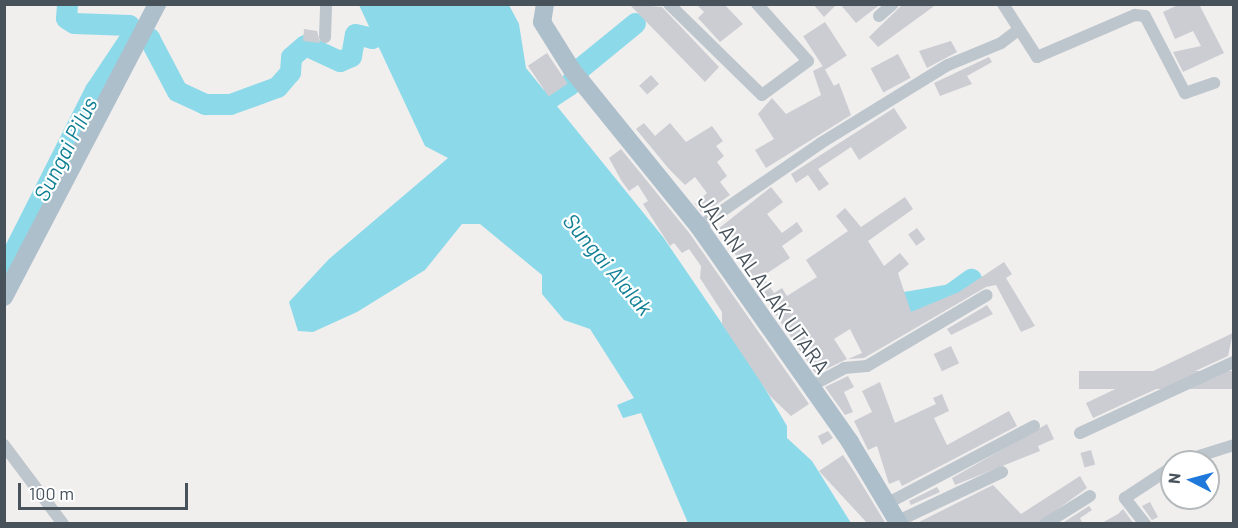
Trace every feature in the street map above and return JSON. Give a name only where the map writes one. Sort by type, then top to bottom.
[{"type":"main road","points":[[4,297],[137,48],[157,4]]},
{"type":"main road","name":"JALAN ALALAK UTARA","points":[[545,4],[542,22],[576,75],[699,227],[888,503],[898,522]]},
{"type":"street","points":[[325,37],[326,4]]},
{"type":"street","points":[[669,4],[762,94],[808,61],[757,4]]},
{"type":"street","points":[[879,16],[892,4]]},
{"type":"street","points":[[1003,4],[1035,54],[1044,57],[1135,15],[1145,15],[1185,93],[1214,82]]},
{"type":"street","points":[[699,227],[831,137],[948,65],[1001,43],[1018,30]]},
{"type":"street","points":[[808,387],[844,368],[867,366],[987,295]]},
{"type":"street","points":[[1080,433],[1233,362]]},
{"type":"street","points":[[888,503],[1034,426]]},
{"type":"street","points":[[4,445],[63,524]]},
{"type":"street","points":[[1217,450],[1233,445]]},
{"type":"street","points":[[898,522],[1002,472]]},
{"type":"street","points":[[1145,524],[1125,498],[1160,475]]},
{"type":"street","points":[[1045,524],[1090,496]]},
{"type":"water","name":"Sungai Alalak","points":[[359,5],[509,5],[519,24],[526,68],[663,237],[757,375],[787,426],[787,438],[812,461],[851,523],[688,523],[641,413],[623,418],[617,405],[634,398],[590,329],[564,320],[542,294],[542,275],[480,224],[462,224],[425,270],[357,312],[313,332],[298,331],[289,302],[329,259],[448,158],[425,146]]},
{"type":"building","points":[[629,4],[662,7],[719,67],[705,82]]},
{"type":"building","points":[[696,4],[724,4],[743,24],[720,42],[698,18],[704,12]]},
{"type":"building","points":[[813,4],[837,4],[824,17]]},
{"type":"building","points":[[840,4],[877,4],[878,6],[856,23]]},
{"type":"building","points":[[903,4],[937,4],[878,47],[869,37]]},
{"type":"building","points":[[1180,4],[1199,4],[1224,53],[1183,72],[1173,52],[1201,46],[1193,31],[1175,39],[1163,12]]},
{"type":"building","points":[[825,22],[847,56],[825,70],[803,36]]},
{"type":"building","points":[[304,29],[317,31],[320,43],[303,41]]},
{"type":"building","points":[[951,41],[957,52],[927,68],[919,51]]},
{"type":"building","points":[[547,53],[568,84],[549,97],[528,66]]},
{"type":"building","points":[[898,54],[911,78],[883,92],[871,69]]},
{"type":"building","points":[[989,57],[992,62],[967,76],[972,84],[940,96],[934,83]]},
{"type":"building","points":[[823,66],[834,86],[839,83],[851,115],[766,168],[755,150],[774,139],[758,114],[772,98],[786,114],[821,95],[813,71]]},
{"type":"building","points":[[651,75],[659,84],[647,95],[639,86]]},
{"type":"building","points":[[894,108],[907,128],[859,160],[851,147],[818,169],[829,184],[819,191],[808,175],[796,183],[791,174]]},
{"type":"building","points":[[644,123],[655,136],[670,123],[686,142],[712,126],[723,141],[716,146],[724,156],[717,162],[727,176],[720,182],[730,195],[703,214],[695,204],[707,193],[695,177],[685,185],[669,169],[636,129]]},
{"type":"building","points":[[621,149],[690,234],[809,404],[791,416],[770,396],[722,324],[722,312],[700,278],[701,266],[689,249],[682,253],[674,243],[670,246],[643,204],[648,201],[638,185],[629,191],[621,180],[609,158]]},
{"type":"building","points":[[771,187],[783,202],[767,214],[782,233],[797,222],[803,231],[782,246],[790,258],[763,276],[774,293],[782,288],[787,296],[817,277],[806,260],[848,231],[836,216],[845,208],[861,227],[905,197],[913,209],[868,241],[884,266],[900,253],[909,264],[898,273],[911,312],[959,292],[1004,262],[1012,274],[1006,278],[1035,326],[1021,332],[996,285],[986,287],[864,358],[848,359],[862,353],[850,329],[834,339],[847,359],[816,374],[718,229]]},
{"type":"building","points":[[917,228],[925,239],[916,246],[908,234]]},
{"type":"building","points":[[987,305],[993,314],[951,335],[947,329]]},
{"type":"building","points":[[1233,333],[1228,356],[1093,418],[1086,403]]},
{"type":"building","points":[[951,346],[959,363],[942,371],[934,354]]},
{"type":"building","points":[[1079,371],[1233,371],[1233,389],[1079,389]]},
{"type":"building","points":[[848,376],[854,387],[844,392],[853,412],[845,415],[825,387]]},
{"type":"building","points":[[880,382],[895,423],[936,404],[933,398],[942,394],[949,411],[934,418],[947,445],[1009,411],[1017,426],[902,486],[899,480],[889,484],[877,446],[868,450],[854,421],[872,412],[862,391]]},
{"type":"building","points":[[1047,424],[1054,439],[1038,446],[1040,451],[955,485],[952,478]]},
{"type":"building","points":[[828,431],[833,438],[822,445],[818,436]]},
{"type":"building","points":[[1091,450],[1095,464],[1085,467],[1080,453]]},
{"type":"building","points":[[843,455],[886,524],[868,524],[819,471]]},
{"type":"building","points":[[1080,476],[1087,488],[1037,524],[915,524],[993,485],[1021,514]]},
{"type":"building","points":[[937,487],[940,492],[911,505],[909,501]]},
{"type":"building","points":[[1150,502],[1158,517],[1152,520],[1142,506]]},
{"type":"building","points":[[1089,506],[1092,510],[1080,518],[1083,524],[1061,524]]},
{"type":"building","points":[[1123,509],[1134,524],[1100,524],[1118,514]]},
{"type":"waterway","name":"Sungai Pilus","points":[[67,4],[66,18],[74,23],[129,25],[135,34],[149,38],[177,91],[205,104],[230,104],[277,87],[290,72],[291,57],[305,45],[340,61],[351,56],[355,34],[372,38],[396,26]]},
{"type":"waterway","points":[[525,114],[569,85],[580,68],[635,23]]},
{"type":"waterway","name":"Sungai Pilus","points":[[4,270],[95,90],[127,42]]},
{"type":"waterway","points":[[884,311],[898,303],[950,294],[971,279]]}]
